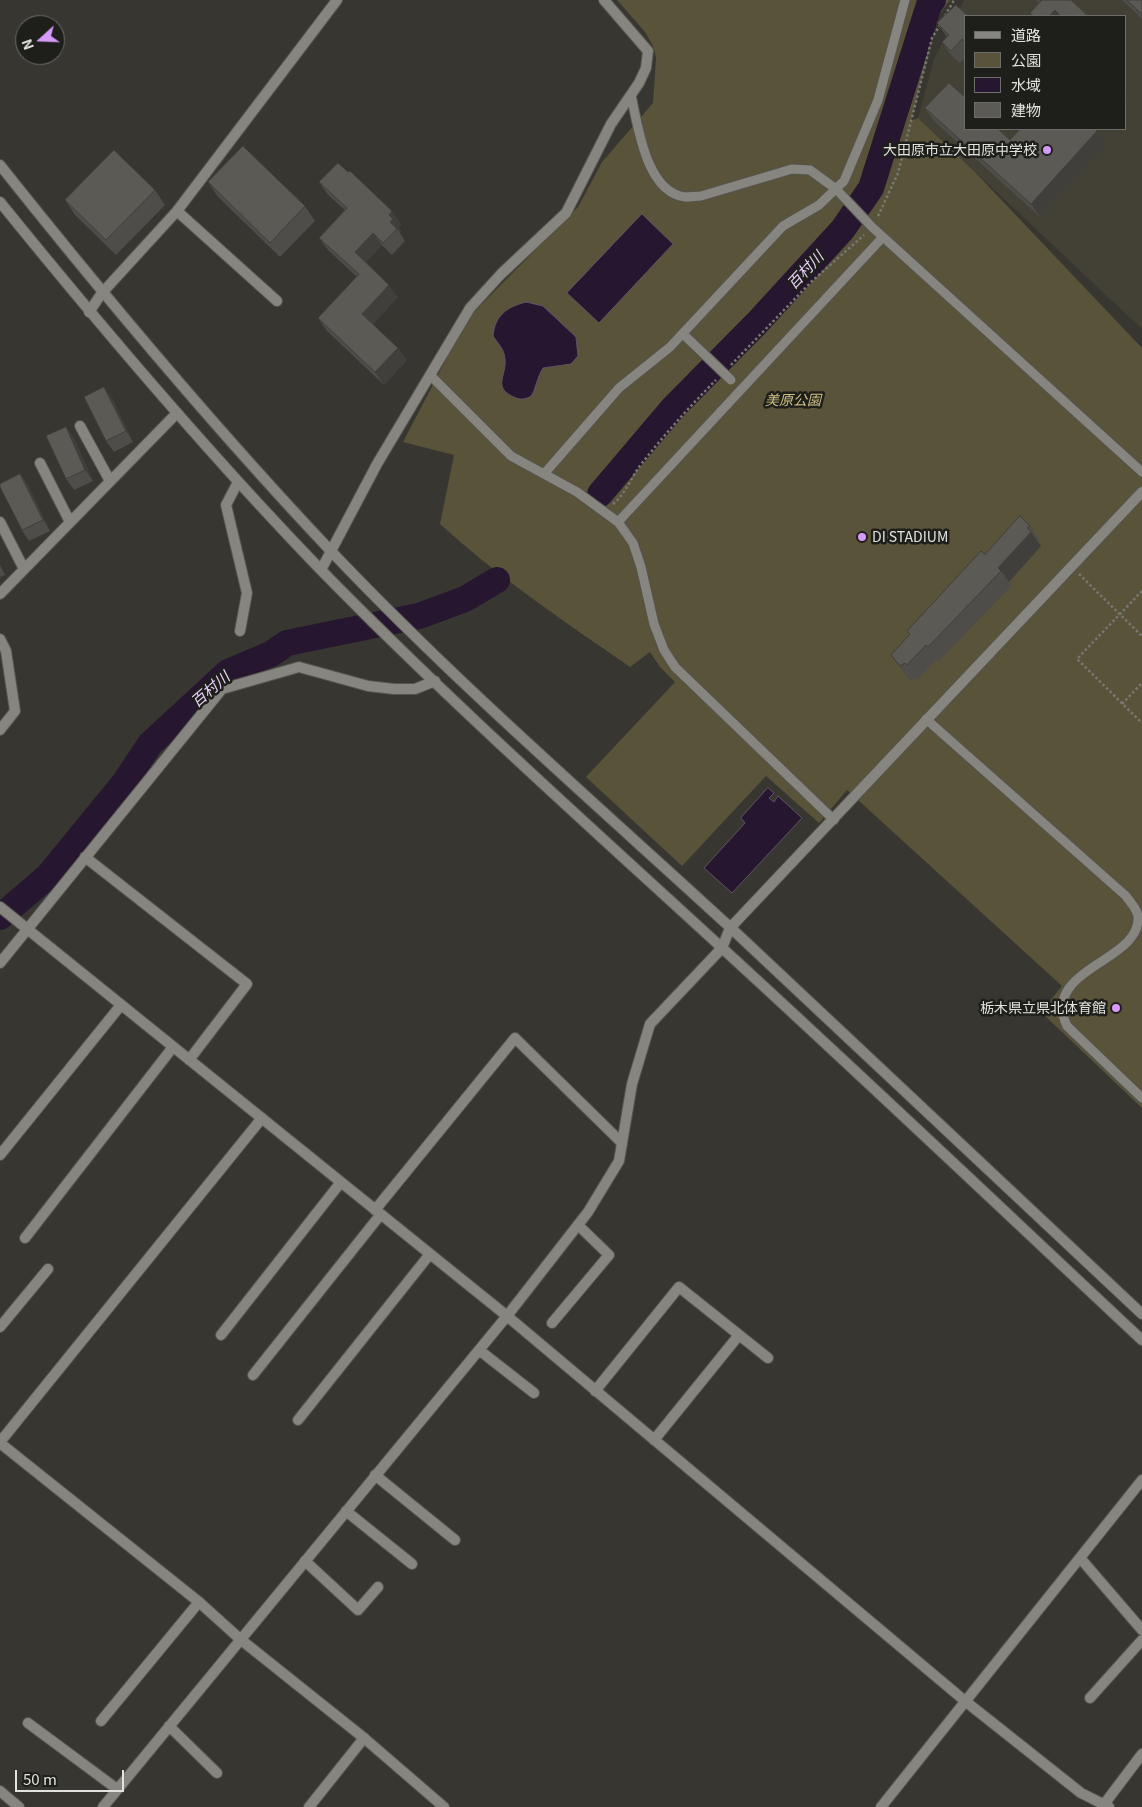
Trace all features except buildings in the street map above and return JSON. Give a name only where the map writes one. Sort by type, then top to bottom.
[{"type":"street","points":[[88,312],[102,293],[177,211],[337,0]]},
{"type":"street","points":[[321,570],[377,464],[470,308],[501,274],[566,213],[611,124],[631,95],[646,68],[648,51],[604,0]]},
{"type":"street","points":[[0,165],[102,293],[239,452],[331,552],[413,634],[1142,1314]]},
{"type":"street","points":[[0,202],[88,312],[238,482],[321,570],[611,848],[722,948],[1142,1340]]},
{"type":"street","points":[[177,211],[277,301]]},
{"type":"street","points":[[0,594],[177,413]]},
{"type":"street","points":[[80,426],[110,481]]},
{"type":"street","points":[[40,463],[70,522]]},
{"type":"street","points":[[238,482],[226,505],[247,593],[240,631]]},
{"type":"street","points":[[103,1807],[507,1316],[578,1225],[619,1161],[632,1084],[650,1024],[722,948],[730,928],[1142,492]]},
{"type":"street","points":[[0,522],[24,569]]},
{"type":"street","points":[[0,639],[6,651],[15,712],[0,730]]},
{"type":"street","points":[[0,963],[222,689],[300,667],[368,686],[394,689],[415,688],[435,681]]},
{"type":"street","points":[[85,857],[247,984],[189,1060]]},
{"type":"street","points":[[0,907],[507,1316],[965,1701],[1081,1793],[1105,1806],[1142,1754]]},
{"type":"street","points":[[0,1155],[121,1005]]},
{"type":"street","points":[[253,1375],[515,1038],[622,1143]]},
{"type":"street","points":[[25,1238],[173,1047]]},
{"type":"street","points":[[262,1118],[0,1442],[199,1602],[240,1639],[364,1738],[444,1807]]},
{"type":"street","points":[[221,1335],[341,1182]]},
{"type":"street","points":[[552,1323],[609,1255],[578,1225]]},
{"type":"street","points":[[298,1420],[430,1254]]},
{"type":"street","points":[[0,1327],[48,1269]]},
{"type":"street","points":[[595,1390],[679,1287],[768,1358]]},
{"type":"street","points":[[654,1440],[739,1335]]},
{"type":"street","points":[[479,1350],[534,1393]]},
{"type":"street","points":[[375,1475],[455,1540]]},
{"type":"street","points":[[881,1807],[1081,1559],[1142,1480]]},
{"type":"street","points":[[346,1511],[412,1564]]},
{"type":"street","points":[[1081,1559],[1142,1630]]},
{"type":"street","points":[[305,1561],[358,1610],[378,1587]]},
{"type":"street","points":[[101,1721],[199,1602]]},
{"type":"street","points":[[1090,1698],[1142,1640]]},
{"type":"street","points":[[28,1723],[117,1790]]},
{"type":"street","points":[[169,1726],[217,1774]]},
{"type":"street","points":[[309,1807],[364,1738]]},
{"type":"street","points":[[0,1791],[19,1807]]},
{"type":"lane","points":[[544,474],[619,388],[682,334],[783,226],[819,205],[844,181],[878,100],[905,0]]},
{"type":"lane","points":[[631,95],[651,168],[660,184],[672,192],[685,197],[713,194],[792,169],[810,170],[836,189],[872,227],[1142,472]]},
{"type":"lane","points":[[618,522],[883,237]]},
{"type":"lane","points":[[682,334],[741,390]]},
{"type":"lane","points":[[431,376],[511,456],[577,492],[618,522],[633,543],[641,567],[654,624],[664,650],[675,667],[834,820]]},
{"type":"lane","points":[[926,719],[1126,896],[1138,914],[1138,926],[1132,938],[1083,974],[1070,987],[1062,1005],[1062,1016],[1067,1026],[1142,1098]]},
{"type":"path","points":[[872,227],[898,173],[932,38],[954,0]]},
{"type":"path","points":[[1072,566],[1142,636]]},
{"type":"path","points":[[1142,591],[1077,659],[1142,723]]},
{"type":"path","points":[[1122,704],[1142,683]]},
{"type":"shaded area","name":"大田原市立大田原中学校","points":[[964,0],[1142,0],[1142,329],[918,118],[934,59]]},
{"type":"green space","name":"美原公園","points":[[617,0],[950,0],[938,16],[911,121],[918,118],[974,171],[1142,348],[1142,1108],[1041,1012],[1062,986],[847,790],[819,823],[766,776],[682,866],[586,777],[675,682],[660,667],[650,652],[630,667],[508,581],[440,524],[454,455],[403,442],[451,350],[474,312],[578,207],[602,162],[653,103],[656,58],[653,46],[645,32]]},
{"type":"water","points":[[642,214],[673,244],[599,323],[567,293]]},
{"type":"water","points":[[526,302],[543,306],[576,337],[578,356],[571,364],[543,368],[531,396],[520,399],[508,394],[502,386],[505,365],[504,355],[493,336],[499,317],[513,306]]},
{"type":"water","points":[[768,788],[774,793],[769,798],[774,802],[778,796],[802,818],[732,893],[704,868],[745,823],[741,818]]},
{"type":"waterway","name":"百村川","points":[[600,494],[673,408],[757,323],[843,229],[871,188],[929,5],[933,0]]},
{"type":"waterway","name":"百村川","points":[[0,917],[48,876],[124,783],[150,744],[228,672],[271,654],[287,643],[419,616],[465,599],[497,580]]},
{"type":"place","name":"大田原市立大田原中学校","points":[[1047,150]]},
{"type":"place","name":"DI STADIUM","points":[[862,537]]},
{"type":"place","name":"栃木県立県北体育館","points":[[1116,1008]]}]
